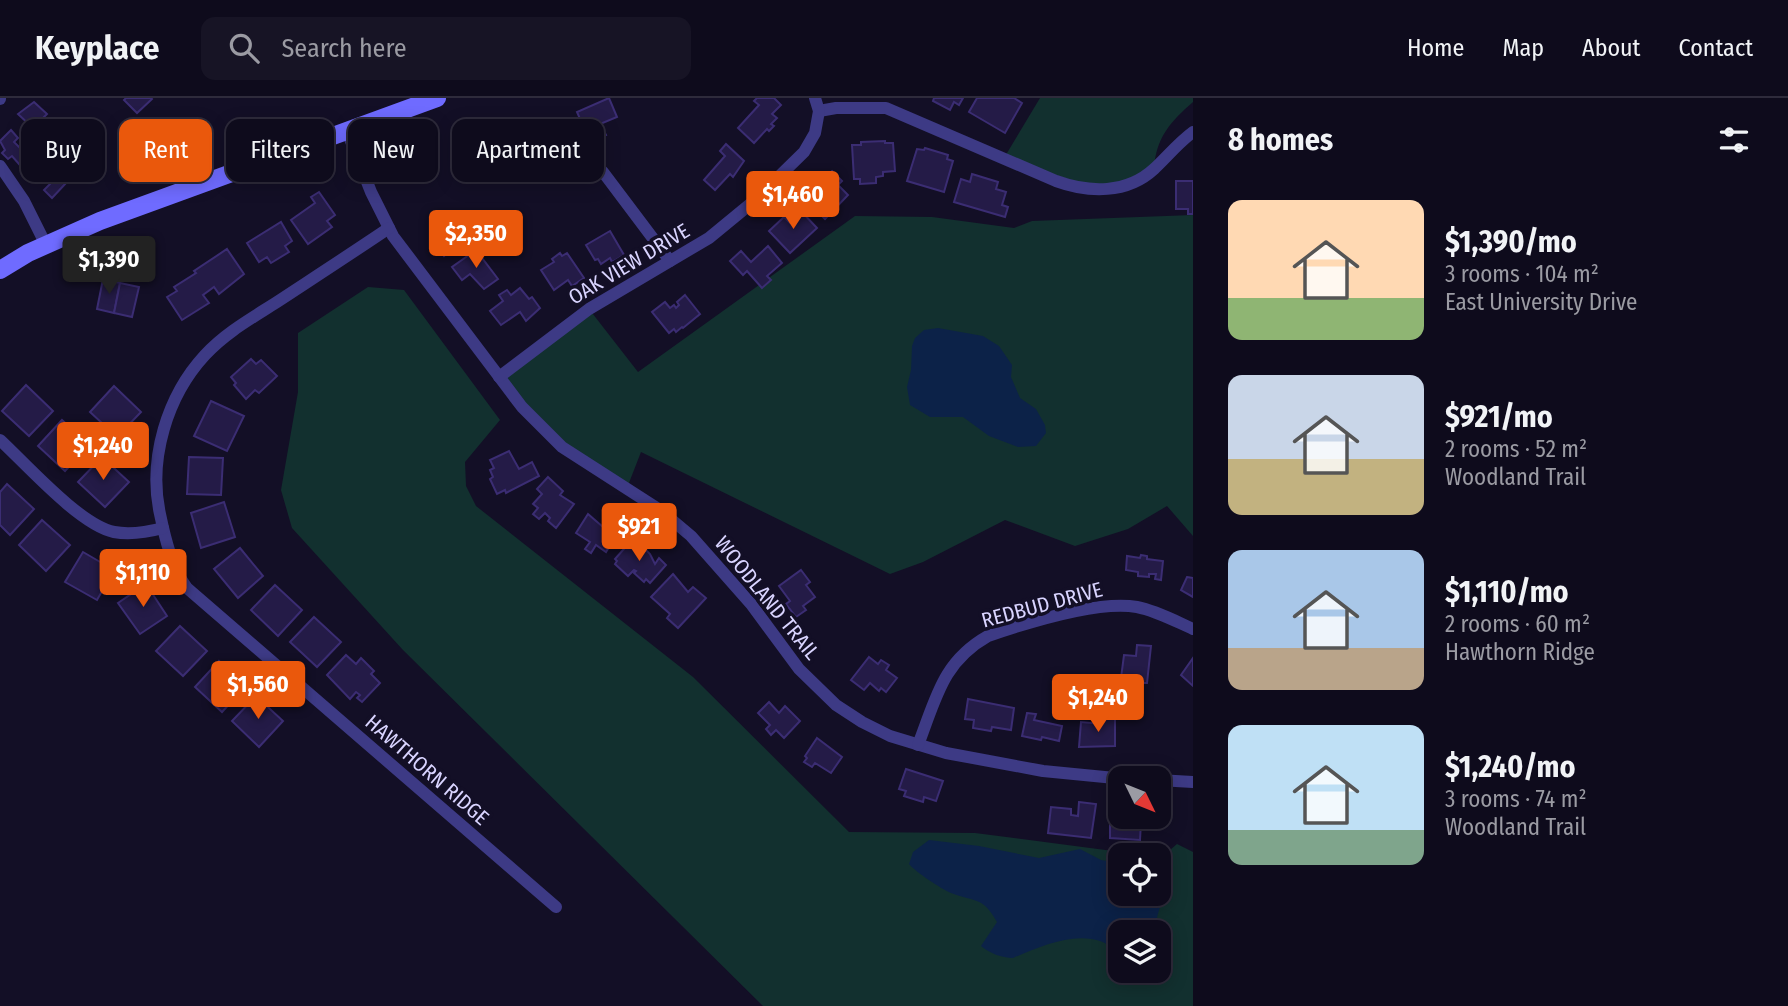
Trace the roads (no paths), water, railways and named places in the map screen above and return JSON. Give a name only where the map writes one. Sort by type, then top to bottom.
[{"type":"main road","points":[[0,270],[46,244],[100,221],[437,98]]},
{"type":"street","points":[[817,104],[886,108],[1065,185],[1102,190],[1119,188],[1143,178],[1193,132]]},
{"type":"street","name":"OAK VIEW DRIVE","points":[[499,377],[589,309],[709,239],[804,152],[815,133],[817,104]]},
{"type":"street","name":"WOODLAND TRAIL","points":[[347,131],[371,192],[389,228],[534,421],[562,447],[660,510],[706,550],[815,687],[862,722],[918,746],[1043,771],[1108,777]]},
{"type":"street","points":[[0,166],[24,201],[46,244]]},
{"type":"street","points":[[604,173],[670,261]]},
{"type":"street","name":"HAWTHORN RIDGE","points":[[389,228],[229,334],[196,366],[181,387],[159,449],[156,497],[163,528],[181,581],[187,589],[556,907]]},
{"type":"street","points":[[0,440],[72,507],[105,529],[116,533],[133,533],[163,528]]},
{"type":"street","name":"REDBUD DRIVE","points":[[918,746],[950,667],[971,646],[988,636],[1106,605],[1151,611],[1193,629]]},
{"type":"street","points":[[1171,781],[1193,782]]},
{"type":"water","points":[[938,328],[983,336],[999,346],[1012,365],[1011,377],[1020,398],[1036,409],[1045,425],[1046,433],[1036,446],[1018,447],[989,436],[963,417],[930,417],[910,405],[907,387],[912,346],[915,338],[924,330]]},
{"type":"water","points":[[929,840],[979,846],[1039,858],[1080,849],[1108,861],[1108,906],[1160,906],[1156,920],[1108,920],[1108,944],[1081,938],[1067,939],[1013,958],[1004,957],[981,946],[997,922],[987,908],[977,901],[946,891],[923,876],[909,864],[913,852]]}]
